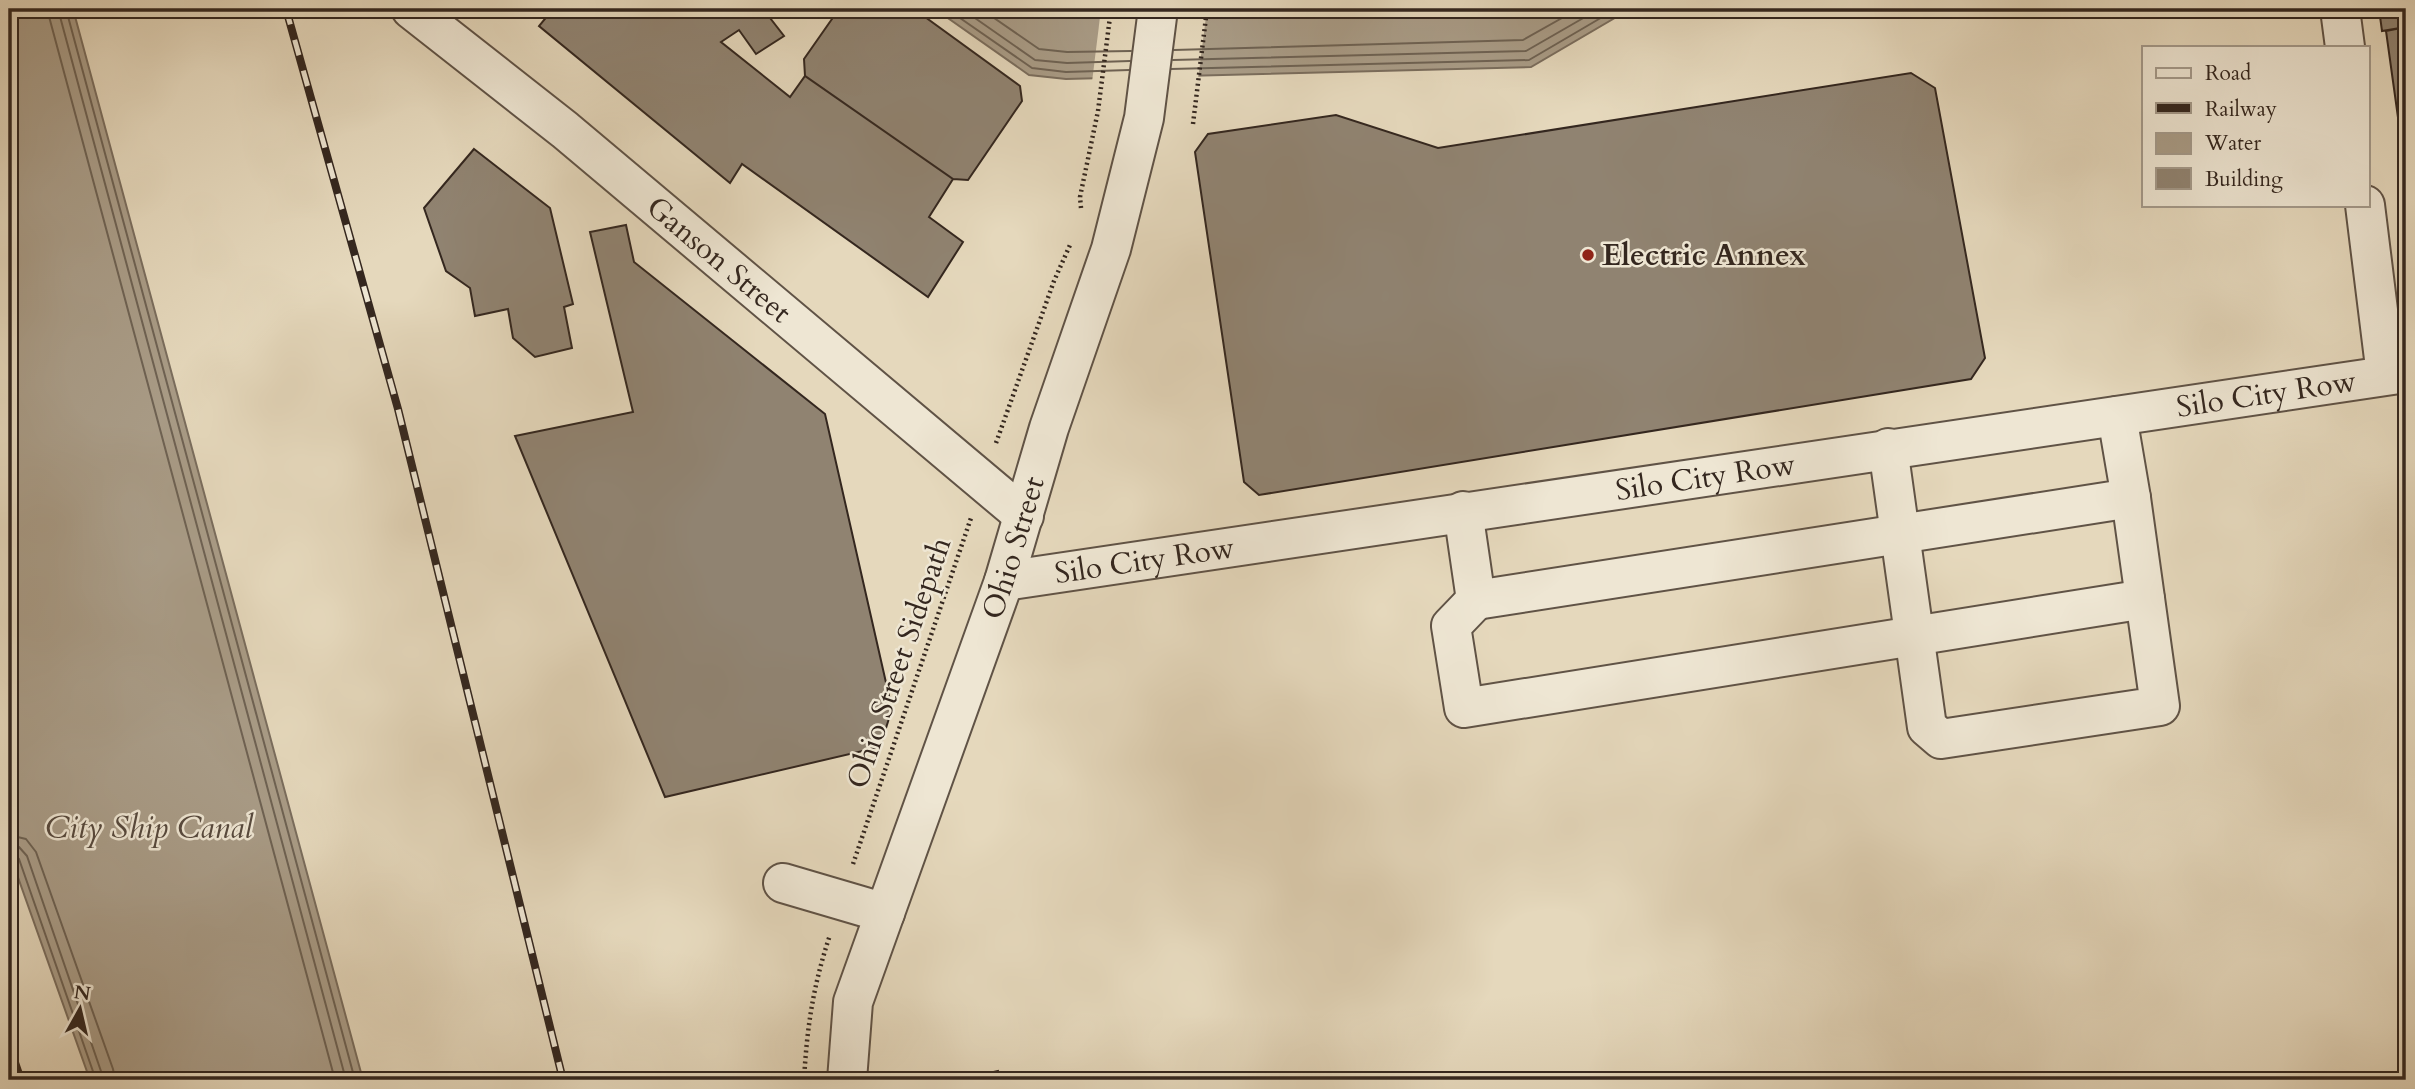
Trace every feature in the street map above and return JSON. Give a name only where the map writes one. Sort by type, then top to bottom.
[{"type":"street","name":"Ganson Street","points":[[411,9],[565,130],[1024,516]]},
{"type":"street","name":"Ohio Street","points":[[847,1080],[853,1002],[1004,581],[1049,428],[1111,249],[1144,118],[1158,9]]},
{"type":"street","points":[[2340,9],[2345,46]]},
{"type":"street","points":[[2365,206],[2396,374]]},
{"type":"street","name":"Silo City Row","points":[[1004,581],[2396,374]]},
{"type":"street","points":[[1888,448],[1927,727],[1941,739],[2160,706],[2117,416]]},
{"type":"street","points":[[2131,498],[1476,600],[1451,626],[1464,708],[2145,599]]},
{"type":"street","points":[[1463,511],[1476,600]]},
{"type":"street","points":[[783,883],[885,913]]},
{"type":"path","points":[[1082,216],[1080,197],[1098,111],[1111,9]]},
{"type":"path","points":[[1193,124],[1208,9]]},
{"type":"path","points":[[1018,378],[1072,238]]},
{"type":"path","name":"Ohio Street Sidepath","points":[[865,825],[972,514]]},
{"type":"path","points":[[804,1080],[806,1035],[816,978]]},
{"type":"water","name":"City Ship Canal","points":[[9,9],[73,9],[363,1080],[90,1080],[9,852]]},
{"type":"water","points":[[935,9],[1630,9],[1531,67],[1066,79],[1029,75]]},
{"type":"pier","points":[[1101,9],[1207,9],[1198,79],[1092,82]]},
{"type":"building","points":[[553,9],[763,9],[784,36],[756,54],[739,30],[721,42],[790,97],[805,76],[953,179],[929,217],[963,242],[928,297],[742,164],[730,183],[539,26]]},
{"type":"building","points":[[839,9],[914,9],[1020,86],[1022,101],[968,180],[953,179],[805,76],[804,59]]},
{"type":"building","points":[[2379,9],[2406,9],[2406,27],[2382,31]]},
{"type":"building","points":[[2406,27],[2406,175],[2386,31]]},
{"type":"building","name":"Electric Annex","points":[[1911,73],[1935,88],[1985,358],[1971,379],[1259,495],[1244,482],[1195,152],[1208,134],[1336,115],[1438,148]]},
{"type":"building","points":[[474,149],[550,208],[573,304],[564,307],[572,348],[535,357],[513,338],[508,309],[475,316],[470,288],[446,271],[424,208]]},
{"type":"building","points":[[626,225],[634,262],[825,414],[892,709],[880,747],[665,797],[515,436],[633,412],[590,232]]},
{"type":"building","points":[[998,1071],[1000,1080],[958,1080]]},
{"type":"railway","points":[[286,9],[398,409],[563,1080]]},
{"type":"railway","points":[[9,1045],[21,1080]]},
{"type":"place","name":"Electric Annex","points":[[1588,255]]}]
